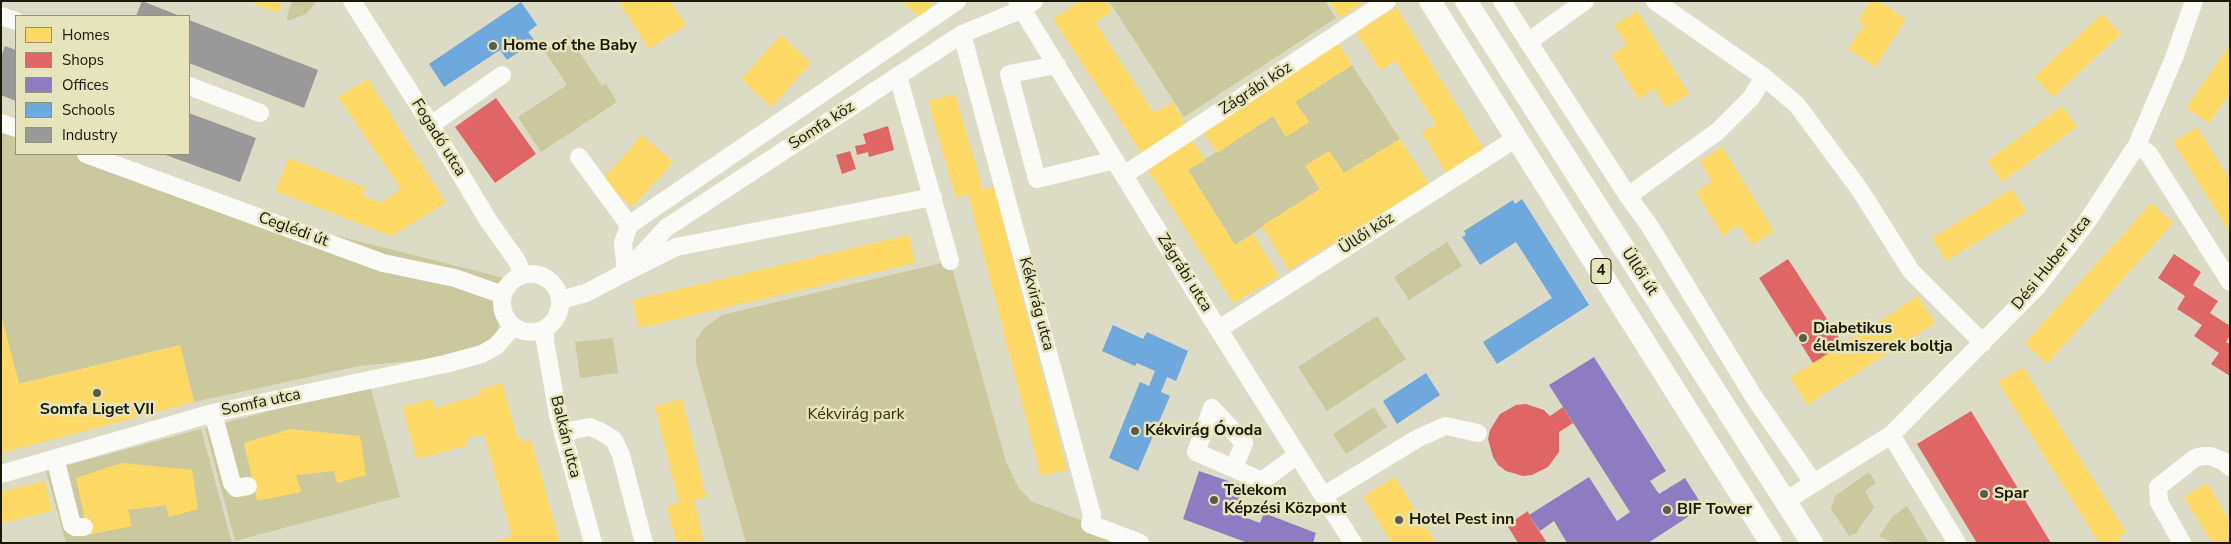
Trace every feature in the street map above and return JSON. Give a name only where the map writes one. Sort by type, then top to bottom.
[{"type":"main road","name":"Üllői út","points":[[1430,1],[1515,139],[1615,293],[1771,543]]},
{"type":"main road","name":"Üllői út","points":[[1466,1],[1812,543]]},
{"type":"street","name":"Fogadó utca","points":[[352,1],[431,125],[488,220],[517,261],[523,275]]},
{"type":"street","name":"Somfa köz","points":[[629,224],[957,1]]},
{"type":"street","name":"Zágrábi köz","points":[[1124,175],[1387,1]]},
{"type":"street","name":"Üllői út","points":[[1502,1],[1628,196],[1649,225],[1754,397],[1813,482]]},
{"type":"street","points":[[1528,42],[1585,1]]},
{"type":"street","points":[[1655,1],[1764,77],[1797,106],[1811,122],[1860,190],[1911,271],[1983,343]]},
{"type":"street","name":"Dési Huber utca","points":[[1785,501],[1891,435],[2037,287],[2105,196],[2137,146],[2174,58],[2194,1]]},
{"type":"street","name":"Somfa köz","points":[[561,300],[586,293],[626,272],[666,228],[962,34],[1025,4]]},
{"type":"street","name":"Zágrábi utca","points":[[1025,4],[1057,65],[1353,543]]},
{"type":"street","points":[[1,16],[15,21]]},
{"type":"street","name":"Kékvirág utca","points":[[962,34],[1092,514],[1090,524],[1140,543]]},
{"type":"street","points":[[1057,65],[1009,74],[1037,179],[1115,160]]},
{"type":"street","points":[[431,125],[502,75]]},
{"type":"street","points":[[898,76],[950,261]]},
{"type":"street","points":[[1628,196],[1718,131],[1751,98],[1764,77]]},
{"type":"street","points":[[190,86],[260,113]]},
{"type":"street","points":[[1,123],[15,128]]},
{"type":"street","name":"Üllői köz","points":[[1219,329],[1515,139]]},
{"type":"street","points":[[2137,146],[2149,154],[2230,282]]},
{"type":"street","name":"Ceglédi út","points":[[89,155],[383,263],[455,278],[503,295]]},
{"type":"street","points":[[580,157],[629,224],[623,243],[626,272],[676,247],[933,197]]},
{"type":"street","points":[[537,274],[546,278],[553,283],[561,300],[558,317],[545,330],[529,333],[513,327],[503,312],[503,295],[512,281],[523,275],[537,274]]},
{"type":"street","name":"Somfa utca","points":[[1,474],[213,413],[445,364],[482,354],[496,346],[513,327]]},
{"type":"street","name":"Balkán utca","points":[[545,330],[545,341],[558,415],[593,543]]},
{"type":"street","points":[[213,413],[232,483],[236,488],[248,486]]},
{"type":"street","points":[[1323,496],[1354,479],[1420,437],[1446,426],[1478,433]]},
{"type":"street","points":[[563,435],[574,430],[590,427],[614,440],[621,455],[644,543]]},
{"type":"street","points":[[1891,435],[1957,543]]},
{"type":"street","points":[[1234,468],[1262,481],[1298,455]]},
{"type":"street","points":[[2182,543],[2159,502],[2158,487],[2195,458],[2210,456],[2223,461],[2230,467]]},
{"type":"street","points":[[55,458],[72,525],[84,527]]},
{"type":"green space","points":[[292,1],[317,1],[306,14],[290,20],[286,19]]},
{"type":"green space","points":[[1109,1],[1325,1],[1336,18],[1184,117]]},
{"type":"green space","points":[[568,35],[602,86],[606,84],[617,102],[541,152],[518,117],[567,85],[544,50]]},
{"type":"green space","points":[[1352,65],[1400,139],[1344,173],[1329,151],[1305,166],[1320,189],[1235,245],[1188,170],[1273,116],[1286,137],[1308,122],[1295,102]]},
{"type":"green space","points":[[1,123],[15,128],[15,155],[89,155],[247,213],[504,278],[496,346],[482,354],[359,366],[194,402],[180,345],[19,384],[1,317]]},
{"type":"green space","points":[[1447,242],[1462,266],[1409,300],[1394,277]]},
{"type":"green space","name":"Kékvirág park","points":[[950,261],[1006,462],[1018,487],[1031,501],[1140,543],[746,543],[696,363],[696,340],[703,329],[722,315]]},
{"type":"green space","points":[[1377,316],[1406,359],[1327,411],[1298,367]]},
{"type":"green space","points":[[613,338],[618,373],[580,378],[575,342]]},
{"type":"green space","points":[[370,385],[400,497],[235,541],[205,428]]},
{"type":"green space","points":[[1374,407],[1387,427],[1346,454],[1333,434]]},
{"type":"green space","points":[[201,429],[232,543],[66,543],[46,471]]},
{"type":"green space","points":[[1869,472],[1876,483],[1865,491],[1874,507],[1856,533],[1849,536],[1831,509],[1835,496]]},
{"type":"green space","points":[[1907,506],[1929,543],[1893,543],[1879,536],[1893,516]]},
{"type":"building: Homes","points":[[248,1],[282,1],[278,13]]},
{"type":"building: Homes","points":[[618,1],[670,1],[686,25],[649,49]]},
{"type":"building: Homes","points":[[902,1],[935,1],[920,18]]},
{"type":"building: Homes","points":[[1080,1],[1106,1],[1112,11],[1095,22],[1154,113],[1172,102],[1187,126],[1142,154],[1053,19]]},
{"type":"building: Homes","points":[[1329,1],[1366,1],[1340,18]]},
{"type":"building: Homes","points":[[1870,1],[1878,1],[1906,19],[1875,67],[1848,49],[1864,24],[1858,21]]},
{"type":"building: Homes","points":[[1396,7],[1485,151],[1446,173],[1421,132],[1436,124],[1395,61],[1380,70],[1356,32]]},
{"type":"building: Homes","points":[[1637,11],[1689,94],[1666,108],[1654,89],[1638,99],[1611,55],[1627,45],[1614,25]]},
{"type":"building: Homes","points":[[2102,14],[2121,34],[2053,97],[2034,77]]},
{"type":"building: Homes","points":[[781,35],[811,63],[771,107],[741,79]]},
{"type":"building: Homes","points":[[1338,43],[1352,65],[1295,102],[1309,122],[1286,137],[1273,116],[1217,153],[1202,130]]},
{"type":"building: Homes","points":[[2230,44],[2230,93],[2209,123],[2186,108]]},
{"type":"building: Homes","points":[[368,79],[446,203],[391,236],[275,191],[289,158],[366,188],[362,196],[381,203],[401,189],[338,97]]},
{"type":"building: Homes","points":[[955,94],[983,190],[994,187],[1067,470],[1041,476],[968,194],[956,198],[928,101]]},
{"type":"building: Homes","points":[[2062,106],[2077,127],[2002,182],[1987,161]]},
{"type":"building: Homes","points":[[2197,127],[2230,180],[2230,233],[2173,142]]},
{"type":"building: Homes","points":[[642,135],[673,162],[632,207],[602,180]]},
{"type":"building: Homes","points":[[1191,138],[1205,160],[1188,170],[1235,245],[1253,234],[1279,276],[1233,303],[1146,167]]},
{"type":"building: Homes","points":[[1400,139],[1429,184],[1289,270],[1262,226],[1320,189],[1305,166],[1329,151],[1344,173]]},
{"type":"building: Homes","points":[[1722,147],[1774,231],[1752,245],[1739,225],[1723,236],[1696,192],[1712,182],[1700,161]]},
{"type":"building: Homes","points":[[2012,189],[2026,212],[1946,261],[1932,238]]},
{"type":"building: Homes","points":[[2151,203],[2173,223],[2047,364],[2025,343]]},
{"type":"building: Homes","points":[[909,235],[915,263],[639,328],[632,300]]},
{"type":"building: Homes","points":[[1918,296],[1935,323],[1807,405],[1790,377],[1855,336],[1849,327],[1864,318],[1870,327]]},
{"type":"building: Homes","name":"Somfa Liget VII","points":[[1,315],[19,384],[180,345],[194,402],[1,453]]},
{"type":"building: Homes","points":[[2023,367],[2126,532],[2118,537],[2122,543],[2099,543],[1998,382]]},
{"type":"building: Homes","points":[[502,383],[518,439],[522,438],[524,442],[531,440],[560,543],[496,543],[496,541],[512,536],[484,434],[466,439],[468,445],[417,459],[402,407],[432,399],[434,408],[481,395],[479,390]]},
{"type":"building: Homes","points":[[682,399],[706,497],[694,500],[704,543],[676,543],[667,506],[679,503],[655,406]]},
{"type":"building: Homes","points":[[290,429],[360,436],[366,475],[337,483],[334,471],[296,475],[301,492],[257,501],[244,443]]},
{"type":"building: Homes","points":[[122,463],[192,470],[198,509],[169,517],[166,505],[128,510],[132,526],[88,535],[76,478]]},
{"type":"building: Homes","name":"Hotel Pest inn","points":[[1394,477],[1436,543],[1392,543],[1363,497]]},
{"type":"building: Homes","points":[[45,481],[52,511],[1,523],[1,491]]},
{"type":"building: Homes","points":[[2207,483],[2230,521],[2230,543],[2212,543],[2184,497]]},
{"type":"building: Shops","points":[[496,98],[536,154],[495,183],[455,127]]},
{"type":"building: Shops","points":[[888,126],[894,150],[869,157],[868,152],[857,155],[855,146],[866,144],[863,134]]},
{"type":"building: Shops","points":[[850,151],[856,169],[842,174],[836,155]]},
{"type":"building: Shops","points":[[2174,254],[2201,272],[2193,285],[2218,301],[2210,313],[2230,326],[2230,336],[2226,342],[2230,344],[2230,376],[2211,364],[2219,353],[2194,336],[2202,325],[2177,309],[2185,296],[2158,278]]},
{"type":"building: Shops","points":[[1788,259],[1843,344],[1813,363],[1759,278]]},
{"type":"building: Shops","points":[[1526,404],[1544,410],[1550,416],[1563,407],[1573,423],[1559,432],[1559,452],[1548,467],[1532,475],[1523,476],[1506,471],[1498,465],[1493,457],[1488,439],[1490,430],[1500,414],[1516,405]]},
{"type":"building: Shops","name":"Spar","points":[[1971,411],[2051,543],[1977,543],[1917,444]]},
{"type":"building: Shops","points":[[1528,511],[1547,543],[1518,543],[1507,525]]},
{"type":"building: Offices","points":[[1594,357],[1666,471],[1650,481],[1659,494],[1685,478],[1703,507],[1648,543],[1567,543],[1554,521],[1540,531],[1529,515],[1589,477],[1617,521],[1630,512],[1549,385]]},
{"type":"building: Offices","name":"Telekom Képzési Központ","points":[[1199,471],[1243,486],[1234,513],[1260,523],[1264,513],[1316,533],[1313,543],[1248,543],[1183,519]]},
{"type":"building: Schools","name":"Home of the Baby","points":[[521,2],[537,25],[528,32],[535,41],[507,60],[500,50],[444,87],[429,64]]},
{"type":"building: Schools","points":[[1522,199],[1589,305],[1497,364],[1483,342],[1552,298],[1516,242],[1480,265],[1462,237],[1466,235],[1464,231],[1513,200],[1515,204]]},
{"type":"building: Schools","points":[[1113,325],[1143,339],[1147,332],[1188,351],[1176,381],[1167,377],[1161,392],[1170,396],[1138,471],[1109,458],[1140,382],[1149,386],[1155,371],[1137,363],[1135,366],[1102,351]]},
{"type":"building: Schools","points":[[1426,373],[1440,395],[1397,424],[1383,401]]},
{"type":"building: Industry","points":[[142,1],[177,15],[136,15]]},
{"type":"building: Industry","points":[[190,20],[318,70],[304,108],[190,63]]},
{"type":"building: Industry","points":[[5,46],[15,50],[15,101],[1,95],[1,57]]},
{"type":"building: Industry","points":[[190,113],[256,138],[240,182],[166,155],[190,155]]},
{"type":"place","name":"Home of the Baby","points":[[493,46]]},
{"type":"place","name":"Diabetikus élelmiszerek boltja","points":[[1803,338]]},
{"type":"place","name":"Somfa Liget VII","points":[[97,393]]},
{"type":"place","name":"Kékvirág Óvoda","points":[[1135,431]]},
{"type":"place","name":"Spar","points":[[1984,494]]},
{"type":"place","name":"Telekom Képzési Központ","points":[[1214,500]]},
{"type":"place","name":"BIF Tower","points":[[1667,510]]},
{"type":"place","name":"Hotel Pest inn","points":[[1399,520]]}]
